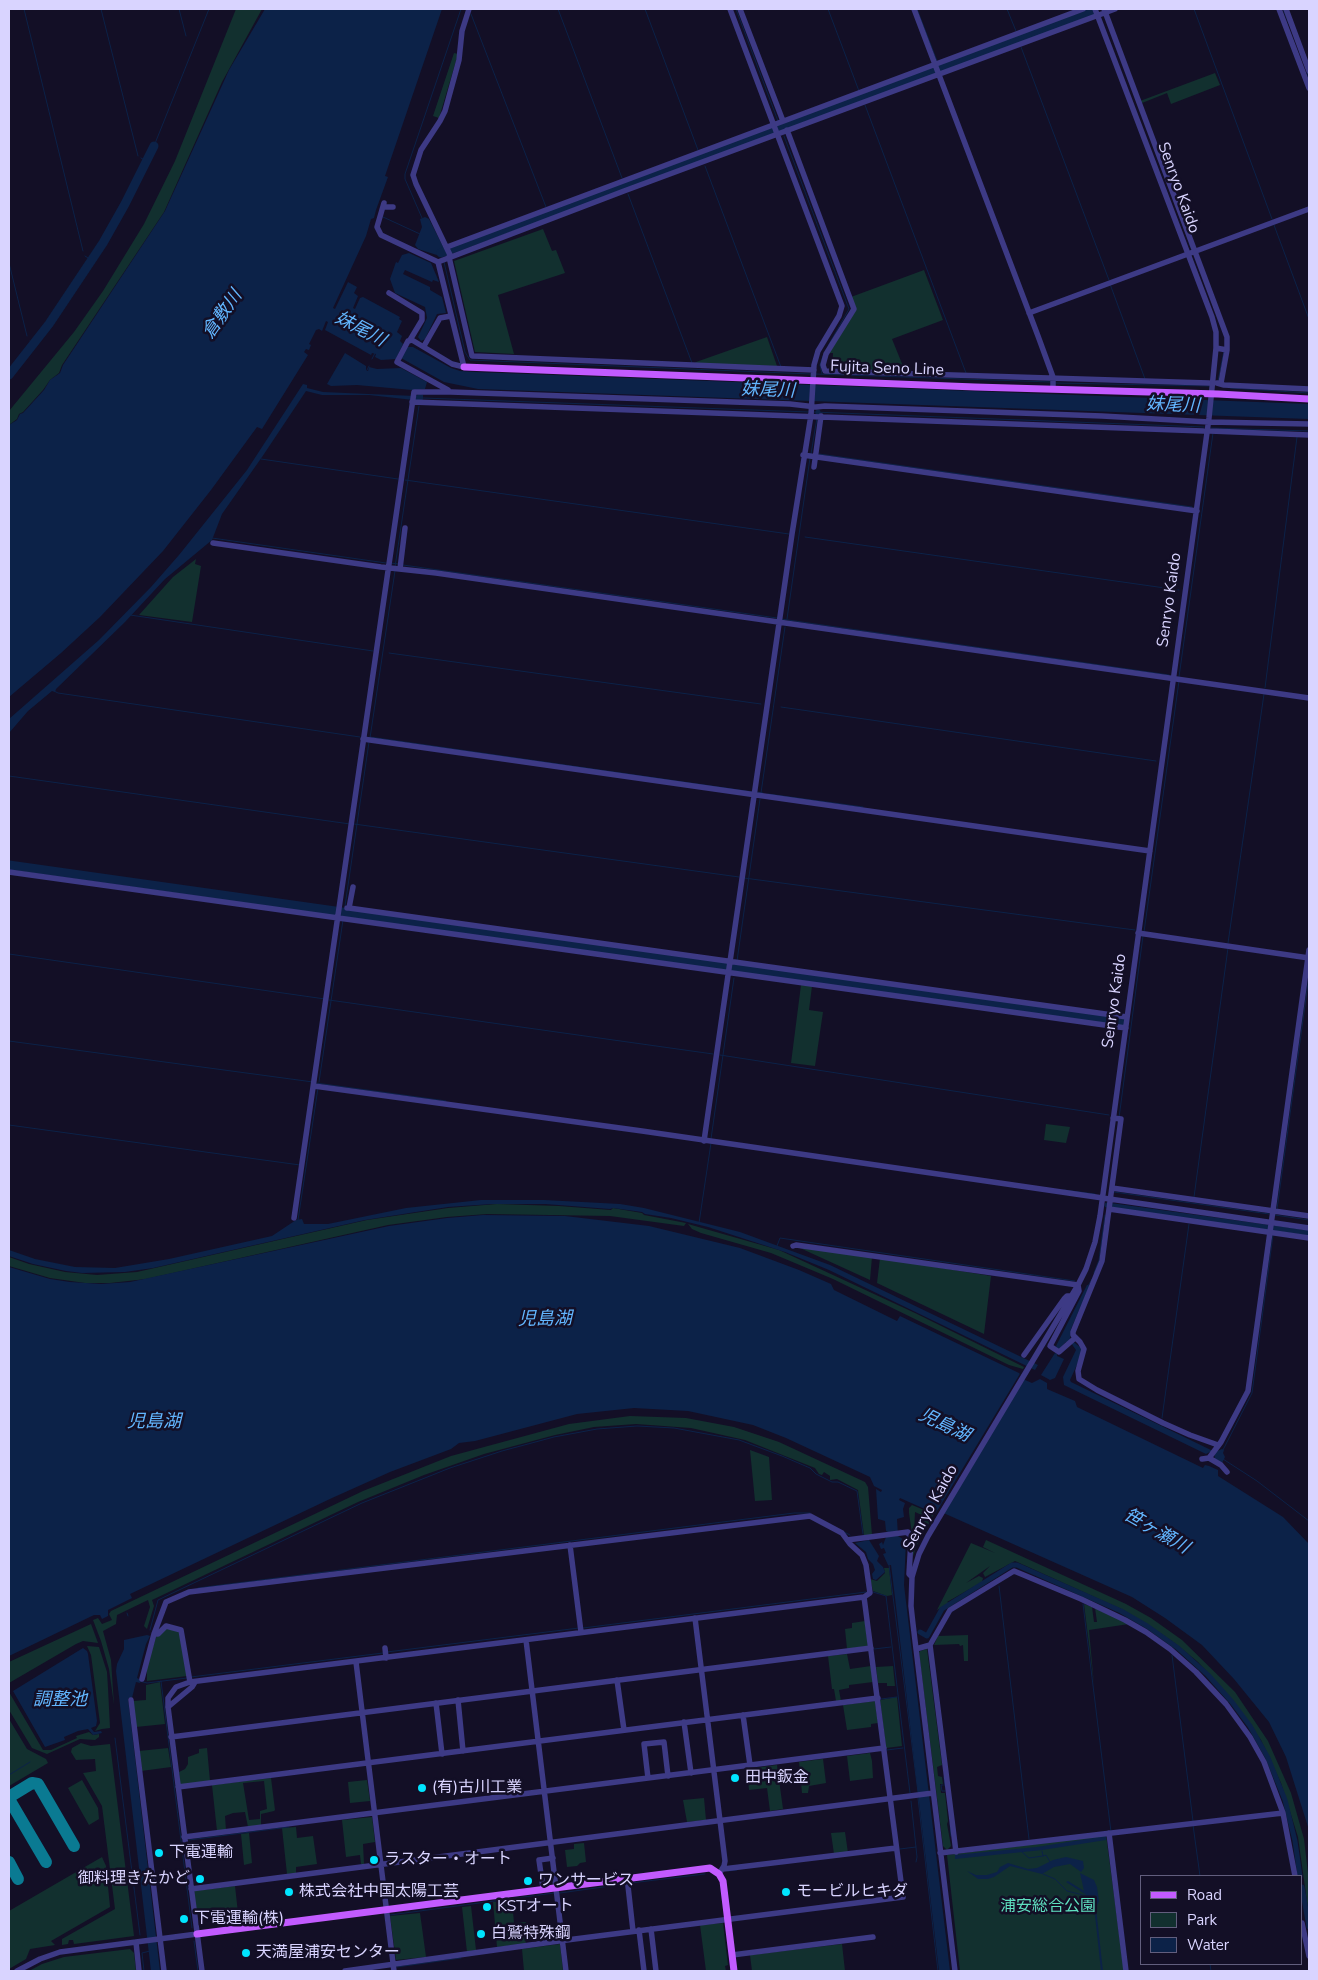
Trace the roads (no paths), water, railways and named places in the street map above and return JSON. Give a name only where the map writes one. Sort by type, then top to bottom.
[{"type":"main road","name":"Fujita Seno Line","points":[[464,366],[649,368],[813,376],[1053,383],[1212,395],[1309,399]]},
{"type":"main road","points":[[197,1934],[556,1886],[627,1882],[703,1867],[721,1871],[734,1971]]},
{"type":"street","points":[[469,9],[462,31],[459,60],[447,104],[440,121],[421,150],[413,174],[424,203],[449,252],[472,356],[649,368],[692,365],[781,368],[813,376]]},
{"type":"street","points":[[730,9],[828,253],[854,309],[827,345],[817,354],[813,376],[811,410],[811,455],[814,467]]},
{"type":"street","points":[[740,9],[778,126]]},
{"type":"street","points":[[914,9],[1029,313],[1053,383]]},
{"type":"street","points":[[787,130],[858,97],[1017,40],[1083,9]]},
{"type":"street","points":[[449,252],[623,188],[778,126],[1097,12],[1115,9]]},
{"type":"street","points":[[1279,9],[1309,88]]},
{"type":"street","points":[[1286,9],[1309,70]]},
{"type":"street","points":[[1105,11],[1192,253],[1227,337],[1223,349],[1219,383],[1233,386],[1309,389]]},
{"type":"street","name":"Senryo Kaido","points":[[954,1971],[911,1606],[912,1577],[919,1554],[938,1518],[1078,1285],[1086,1269],[1095,1242],[1117,1118],[1127,1018],[1142,934],[1150,851],[1177,680],[1212,395],[1223,349],[1192,253],[1097,12]]},
{"type":"street","points":[[438,262],[449,252],[699,158],[778,126],[787,130],[828,253],[842,306],[827,345],[823,369],[825,371],[966,376],[1053,383],[1209,383]]},
{"type":"street","points":[[393,207],[383,207],[378,222],[378,231],[384,237],[438,262],[464,366],[452,364],[429,351],[424,346],[410,340]]},
{"type":"street","points":[[1029,313],[1309,210]]},
{"type":"street","points":[[389,293],[422,313],[422,320],[402,349],[397,362],[451,392]]},
{"type":"street","points":[[424,346],[440,318],[452,316]]},
{"type":"street","points":[[344,907],[351,824],[367,740],[376,652],[394,566],[417,391],[1102,422],[1207,431],[1309,434]]},
{"type":"street","points":[[415,400],[811,410],[821,416],[1102,422],[1178,419],[1309,424]]},
{"type":"street","points":[[707,1140],[717,1054],[729,972],[734,962],[780,620],[811,455],[821,416]]},
{"type":"street","points":[[811,455],[1197,511]]},
{"type":"street","points":[[394,566],[406,528]]},
{"type":"street","points":[[213,543],[394,566],[780,620],[1309,698]]},
{"type":"street","points":[[367,740],[1150,851]]},
{"type":"street","points":[[9,872],[1126,1028]]},
{"type":"street","points":[[294,1218],[316,1085],[326,999],[341,918],[352,887]]},
{"type":"street","points":[[344,907],[1127,1018]]},
{"type":"street","points":[[1142,934],[1309,958]]},
{"type":"street","points":[[1211,1453],[1248,1391],[1309,950]]},
{"type":"street","points":[[316,1085],[1102,1198],[1110,1205],[1273,1219],[1309,1216]]},
{"type":"street","points":[[793,1246],[1078,1285],[1079,1291],[1050,1346],[1057,1351],[1062,1350],[1072,1340],[1074,1326],[1102,1260],[1112,1188],[1117,1118]]},
{"type":"street","points":[[1112,1188],[1273,1219],[1309,1228]]},
{"type":"street","points":[[1110,1205],[1273,1219],[1309,1238]]},
{"type":"street","points":[[1024,1356],[1064,1299],[1071,1296]]},
{"type":"street","points":[[1072,1340],[1080,1342],[1084,1349],[1078,1375],[1082,1382],[1190,1435],[1211,1453],[1228,1472]]},
{"type":"street","points":[[142,1679],[154,1634],[166,1602],[189,1592],[810,1516],[842,1533],[864,1559],[866,1565],[870,1591],[864,1597],[780,1604],[695,1618],[581,1629],[526,1640],[385,1653],[356,1662],[191,1680],[176,1687],[168,1698],[168,1707],[202,1971]]},
{"type":"street","points":[[847,1540],[908,1532],[910,1536],[909,1574],[912,1577]]},
{"type":"street","points":[[570,1545],[581,1629]]},
{"type":"street","points":[[956,1852],[930,1645],[950,1610],[1014,1571],[1125,1620],[1170,1649],[1196,1672],[1226,1704],[1250,1737],[1264,1762],[1284,1813],[1295,1875]]},
{"type":"street","points":[[345,1971],[394,1968],[562,1940],[903,1897],[864,1597]]},
{"type":"street","points":[[695,1618],[725,1864],[721,1871]]},
{"type":"street","points":[[154,1634],[158,1634],[166,1626],[181,1630],[191,1680],[192,1687],[168,1707]]},
{"type":"street","points":[[526,1640],[566,1971]]},
{"type":"street","points":[[916,1649],[930,1645]]},
{"type":"street","points":[[171,1737],[871,1648]]},
{"type":"street","points":[[356,1662],[394,1968]]},
{"type":"street","points":[[618,1680],[624,1730]]},
{"type":"street","points":[[178,1787],[878,1698]]},
{"type":"street","points":[[131,1700],[164,1971]]},
{"type":"street","points":[[458,1700],[463,1751]]},
{"type":"street","points":[[436,1703],[442,1754]]},
{"type":"street","points":[[743,1716],[750,1766]]},
{"type":"street","points":[[684,1722],[691,1773]]},
{"type":"street","points":[[648,1778],[644,1744],[664,1742],[668,1776]]},
{"type":"street","points":[[184,1837],[884,1748]]},
{"type":"street","points":[[191,1889],[932,1793]]},
{"type":"street","points":[[940,1853],[1284,1813]]},
{"type":"street","points":[[1110,1833],[1126,1971]]},
{"type":"street","points":[[721,1871],[896,1848]]},
{"type":"street","points":[[543,1888],[539,1860],[553,1858]]},
{"type":"street","points":[[627,1882],[644,1971]]},
{"type":"street","points":[[1303,1928],[1309,1956]]},
{"type":"street","points":[[651,1929],[656,1971]]},
{"type":"street","points":[[17,1971],[40,1959],[60,1952],[197,1934]]},
{"type":"street","points":[[732,1955],[873,1937]]},
{"type":"street","points":[[136,1942],[139,1971]]},
{"type":"water","name":"倉敷川","points":[[265,9],[442,9],[385,176],[388,177],[374,218],[371,219],[366,236],[333,308],[335,309],[348,282],[357,287],[354,293],[358,296],[353,308],[355,309],[360,298],[363,297],[400,317],[399,319],[402,321],[397,332],[402,336],[400,341],[403,344],[396,359],[381,360],[375,357],[376,354],[372,353],[371,355],[325,330],[328,322],[326,321],[322,331],[316,330],[309,344],[311,345],[309,350],[306,349],[304,352],[308,355],[262,429],[257,427],[163,551],[100,617],[9,697],[9,425],[17,420],[20,414],[44,390],[50,380],[60,373],[63,365],[165,211],[229,70]]},
{"type":"water","points":[[425,217],[429,219],[447,254],[440,256],[418,249],[415,245],[422,227],[420,219]]},
{"type":"water","points":[[409,253],[431,263],[439,282],[433,280],[432,282],[405,270],[403,274],[430,287],[430,290],[442,297],[446,313],[437,314],[425,339],[421,341],[418,337],[427,318],[425,307],[395,293],[390,279],[396,262],[398,263],[402,255]]},
{"type":"water","name":"妹尾川","points":[[407,347],[413,347],[460,371],[1309,404],[1309,419],[478,389],[444,382],[401,358]]},
{"type":"water","points":[[345,353],[366,366],[366,371],[368,371],[369,367],[377,369],[401,368],[427,382],[425,389],[412,390],[357,385],[331,386],[327,384]]},
{"type":"water","points":[[303,384],[307,385],[307,388],[323,392],[415,396],[420,394],[423,395],[423,399],[422,401],[369,395],[322,395],[306,391],[222,514],[212,540],[165,579],[55,692],[52,691],[28,711],[9,733],[9,719],[99,640],[151,587],[179,555],[247,470]]},
{"type":"water","points":[[481,1200],[544,1200],[620,1204],[644,1208],[740,1232],[830,1265],[1038,1365],[1035,1370],[829,1270],[785,1252],[708,1227],[642,1212],[613,1208],[545,1204],[492,1204],[448,1207],[365,1220],[153,1268],[125,1272],[82,1273],[66,1271],[33,1264],[9,1256],[9,1250],[35,1259],[75,1267],[115,1268],[169,1259],[272,1236],[296,1220],[302,1219],[304,1224],[328,1224],[406,1208]]},
{"type":"water","name":"児島湖","points":[[483,1215],[565,1216],[649,1226],[740,1248],[799,1270],[831,1284],[834,1290],[897,1321],[900,1316],[1019,1373],[1025,1380],[1032,1383],[1040,1379],[1047,1383],[1047,1389],[1075,1401],[1077,1407],[1203,1468],[1205,1465],[1218,1470],[1218,1476],[1283,1517],[1309,1544],[1309,1830],[1286,1757],[1269,1722],[1234,1679],[1202,1645],[1132,1597],[939,1511],[936,1514],[900,1498],[899,1500],[905,1503],[903,1509],[904,1517],[897,1519],[898,1536],[906,1541],[904,1585],[950,1971],[939,1971],[891,1565],[888,1565],[883,1554],[886,1553],[884,1548],[881,1549],[879,1544],[882,1542],[883,1545],[888,1532],[886,1531],[885,1521],[878,1519],[876,1489],[881,1492],[882,1490],[874,1486],[870,1477],[786,1438],[753,1425],[688,1411],[634,1408],[577,1414],[475,1441],[459,1443],[451,1449],[390,1472],[332,1498],[130,1594],[132,1598],[108,1610],[108,1616],[102,1619],[100,1615],[94,1615],[9,1656],[9,1267],[50,1279],[70,1282],[101,1284],[130,1282],[389,1226]]},
{"type":"water","points":[[1087,1285],[1090,1285],[1071,1329],[1070,1339],[1081,1348],[1081,1356],[1070,1380],[1071,1382],[1215,1452],[1224,1450],[1225,1457],[1222,1463],[1215,1459],[1214,1453],[1206,1454],[1064,1385],[1063,1377],[1076,1350],[1071,1343],[1066,1342],[1058,1350],[1056,1346]]},
{"type":"water","points":[[1055,1353],[1064,1359],[1055,1378],[1050,1380],[1041,1375]]},
{"type":"water","points":[[869,1540],[879,1556],[877,1561],[885,1572],[876,1580],[873,1579],[872,1574],[875,1570],[873,1564],[868,1559],[866,1552],[855,1543]]},
{"type":"water","points":[[150,1636],[137,1678],[141,1680],[140,1683],[136,1682],[132,1698],[128,1698],[160,1971],[151,1971],[116,1671],[124,1649],[124,1640]]},
{"type":"water","name":"調整池","points":[[83,1648],[88,1654],[97,1721],[96,1726],[91,1728],[94,1732],[101,1731],[102,1733],[93,1735],[88,1729],[78,1731],[64,1737],[65,1740],[45,1747],[13,1691]]},
{"type":"water","points":[[1106,1836],[1106,1840],[1042,1850],[955,1859],[955,1855],[1037,1847]]},
{"type":"water","points":[[1066,1857],[1083,1861],[1084,1868],[1081,1872],[1070,1864],[1054,1867],[1042,1874],[1010,1866],[994,1877],[978,1879],[967,1871],[976,1875],[987,1875],[997,1872],[1000,1867],[1008,1863],[1028,1869],[1037,1868],[1053,1860]]},
{"type":"water","points":[[1080,1873],[1094,1880],[1097,1887],[1099,1901],[1096,1908],[1103,1971],[1101,1971],[1094,1906],[1085,1894],[1066,1882],[1068,1881],[1084,1891]]},
{"type":"waterway","points":[[24,9],[83,251]]},
{"type":"waterway","points":[[101,9],[138,156]]},
{"type":"waterway","points":[[179,9],[186,36]]},
{"type":"waterway","points":[[154,146],[209,9]]},
{"type":"waterway","points":[[422,218],[405,179],[405,174],[461,9]]},
{"type":"waterway","points":[[558,9],[622,178]]},
{"type":"waterway","points":[[645,9],[698,150]]},
{"type":"waterway","points":[[736,9],[778,121]]},
{"type":"waterway","points":[[828,9],[859,91]]},
{"type":"waterway","points":[[917,9],[937,61]]},
{"type":"waterway","points":[[1007,9],[1016,31]]},
{"type":"waterway","points":[[1194,9],[1272,219]]},
{"type":"waterway","points":[[1283,9],[1289,24]]},
{"type":"waterway","points":[[441,253],[1090,12]]},
{"type":"waterway","points":[[471,14],[546,207]]},
{"type":"waterway","points":[[1021,47],[1109,280]]},
{"type":"waterway","points":[[1307,72],[1309,79]]},
{"type":"waterway","points":[[865,105],[966,373]]},
{"type":"waterway","points":[[784,136],[849,309],[828,346]]},
{"type":"waterway","points":[[9,375],[49,324],[103,243],[154,146]]},
{"type":"waterway","points":[[141,158],[146,161]]},
{"type":"waterway","points":[[705,166],[781,367]]},
{"type":"waterway","points":[[628,194],[692,363]]},
{"type":"waterway","points":[[383,217],[420,234]]},
{"type":"waterway","points":[[1274,225],[1309,319]]},
{"type":"waterway","points":[[1189,243],[1192,250]]},
{"type":"waterway","points":[[85,256],[91,260]]},
{"type":"waterway","points":[[444,262],[465,352],[470,360],[811,374]]},
{"type":"waterway","points":[[9,263],[27,336]]},
{"type":"waterway","points":[[1110,284],[1145,379]]},
{"type":"waterway","points":[[30,341],[34,344]]},
{"type":"waterway","points":[[1218,381],[1224,351]]},
{"type":"waterway","points":[[372,359],[375,353]]},
{"type":"waterway","points":[[822,374],[820,365],[823,356]]},
{"type":"waterway","points":[[366,372],[369,366]]},
{"type":"waterway","points":[[815,374],[1051,382]]},
{"type":"waterway","points":[[1055,383],[1209,386]]},
{"type":"waterway","points":[[1230,388],[1309,393]]},
{"type":"waterway","points":[[423,398],[809,412]]},
{"type":"waterway","points":[[395,567],[419,406]]},
{"type":"waterway","points":[[813,412],[1204,427]]},
{"type":"waterway","points":[[811,454],[817,418]]},
{"type":"waterway","points":[[1211,428],[1309,431]]},
{"type":"waterway","points":[[1179,677],[1213,433]]},
{"type":"waterway","points":[[1265,688],[1297,437]]},
{"type":"waterway","points":[[819,454],[1192,507]]},
{"type":"waterway","points":[[787,619],[810,458]]},
{"type":"waterway","points":[[261,459],[398,479]]},
{"type":"waterway","points":[[405,480],[789,534]]},
{"type":"waterway","points":[[805,537],[1179,590]]},
{"type":"waterway","points":[[212,538],[386,563]]},
{"type":"waterway","points":[[390,563],[399,564]]},
{"type":"waterway","points":[[403,565],[777,618]]},
{"type":"waterway","points":[[370,738],[395,571]]},
{"type":"waterway","points":[[130,615],[373,651]]},
{"type":"waterway","points":[[781,619],[1169,675]]},
{"type":"waterway","points":[[761,793],[785,627]]},
{"type":"waterway","points":[[389,653],[761,704]]},
{"type":"waterway","points":[[1144,932],[1179,681]]},
{"type":"waterway","points":[[54,691],[360,737]]},
{"type":"waterway","points":[[1228,943],[1264,694]]},
{"type":"waterway","points":[[781,707],[1156,761]]},
{"type":"waterway","points":[[370,737],[753,792]]},
{"type":"waterway","points":[[345,906],[369,742]]},
{"type":"waterway","points":[[9,776],[350,824]]},
{"type":"waterway","points":[[757,792],[763,793]]},
{"type":"waterway","points":[[768,794],[863,807]]},
{"type":"waterway","points":[[737,961],[760,799]]},
{"type":"waterway","points":[[354,824],[739,877]]},
{"type":"waterway","points":[[9,865],[1122,1022]]},
{"type":"waterway","points":[[744,878],[1135,930]]},
{"type":"waterway","points":[[319,1082],[343,920]]},
{"type":"waterway","points":[[1119,1118],[1143,936]]},
{"type":"waterway","points":[[1194,1197],[1228,948]]},
{"type":"waterway","points":[[9,954],[325,999]]},
{"type":"waterway","points":[[1277,1209],[1309,976]]},
{"type":"waterway","points":[[711,1139],[734,978]]},
{"type":"waterway","points":[[329,1000],[713,1054]]},
{"type":"waterway","points":[[9,1041],[313,1082]]},
{"type":"waterway","points":[[720,1055],[1109,1115]]},
{"type":"waterway","points":[[316,1083],[446,1101]]},
{"type":"waterway","points":[[298,1220],[318,1088]]},
{"type":"waterway","points":[[9,1125],[300,1165]]},
{"type":"waterway","points":[[699,1223],[711,1143]]},
{"type":"waterway","points":[[1064,1190],[1095,1194]]},
{"type":"waterway","points":[[1114,1192],[1269,1214]]},
{"type":"waterway","points":[[1107,1205],[1309,1233]]},
{"type":"waterway","points":[[1094,1273],[1099,1260],[1105,1215]]},
{"type":"waterway","points":[[1275,1215],[1309,1220]]},
{"type":"waterway","points":[[1162,1418],[1189,1224]]},
{"type":"waterway","points":[[1223,1450],[1252,1393],[1273,1235]]},
{"type":"waterway","points":[[777,1246],[780,1238],[1075,1281]]},
{"type":"waterway","points":[[1088,1286],[1092,1279]]},
{"type":"waterway","points":[[150,1630],[158,1600],[362,1503],[450,1468],[502,1451],[554,1437],[597,1429],[637,1426],[674,1428],[739,1440],[782,1456],[810,1468],[816,1474],[832,1482],[838,1482],[857,1491],[863,1534]]},
{"type":"waterway","points":[[1223,1459],[1257,1481],[1309,1521]]},
{"type":"waterway","points":[[198,1588],[794,1513],[810,1513]]},
{"type":"waterway","points":[[844,1532],[850,1535]]},
{"type":"waterway","points":[[889,1565],[918,1792]]},
{"type":"waterway","points":[[920,1632],[927,1636],[942,1609],[1012,1565],[1017,1565],[1121,1611],[1147,1626],[1178,1648],[1208,1675],[1250,1726],[1268,1758],[1285,1800],[1295,1841],[1300,1875]]},
{"type":"waterway","points":[[999,1586],[1029,1839]]},
{"type":"waterway","points":[[583,1628],[866,1592]]},
{"type":"waterway","points":[[873,1592],[886,1596],[910,1793]]},
{"type":"waterway","points":[[1083,1604],[1111,1832]]},
{"type":"waterway","points":[[387,1652],[579,1628]]},
{"type":"waterway","points":[[874,1649],[891,1647]]},
{"type":"waterway","points":[[191,1677],[383,1653]]},
{"type":"waterway","points":[[1172,1655],[1193,1821]]},
{"type":"waterway","points":[[139,1681],[147,1683],[187,1678]]},
{"type":"waterway","points":[[161,1681],[192,1928]]},
{"type":"waterway","points":[[881,1699],[897,1697]]},
{"type":"waterway","points":[[115,1738],[140,1935]]},
{"type":"waterway","points":[[887,1750],[903,1748]]},
{"type":"waterway","points":[[9,1775],[30,1762]]},
{"type":"waterway","points":[[944,1777],[945,1786]]},
{"type":"waterway","points":[[943,1785],[941,1785],[942,1791],[945,1791]]},
{"type":"waterway","points":[[918,1798],[938,1971]]},
{"type":"waterway","points":[[911,1801],[916,1862]]},
{"type":"waterway","points":[[950,1823],[951,1836]]},
{"type":"waterway","points":[[1193,1825],[1200,1875]]},
{"type":"waterway","points":[[189,1840],[289,1827]]},
{"type":"waterway","points":[[900,1849],[916,1847]]},
{"type":"waterway","points":[[1042,1851],[1043,1856],[1046,1855],[1050,1862]]},
{"type":"waterway","points":[[1022,1852],[1029,1858],[1043,1856]]},
{"type":"waterway","points":[[728,1871],[737,1870]]},
{"type":"waterway","points":[[631,1883],[705,1874]]},
{"type":"waterway","points":[[1043,1874],[1055,1879],[1067,1891],[1087,1896]]},
{"type":"waterway","points":[[560,1893],[625,1884]]},
{"type":"waterway","points":[[390,1915],[554,1893]]},
{"type":"waterway","points":[[1303,1893],[1309,1927]]},
{"type":"waterway","points":[[194,1941],[198,1971]]},
{"type":"waterway","points":[[144,1971],[142,1953],[150,1951]]},
{"type":"waterway","points":[[397,1967],[461,1958]]},
{"type":"waterway","points":[[1210,1965],[1211,1971]]},
{"type":"place","name":"田中鈑金","points":[[735,1778]]},
{"type":"place","name":"(有)古川工業","points":[[422,1788]]},
{"type":"place","name":"下電運輸","points":[[159,1853]]},
{"type":"place","name":"ラスター・オート","points":[[374,1860]]},
{"type":"place","name":"御料理きたかど","points":[[200,1879]]},
{"type":"place","name":"ワンサービス","points":[[528,1881]]},
{"type":"place","name":"株式会社中国太陽工芸","points":[[289,1892]]},
{"type":"place","name":"モービルヒキダ","points":[[786,1892]]},
{"type":"place","name":"KSTオート","points":[[487,1907]]},
{"type":"place","name":"下電運輸(株)","points":[[184,1919]]},
{"type":"place","name":"白鷲特殊鋼","points":[[481,1934]]},
{"type":"place","name":"天満屋浦安センター","points":[[246,1953]]},
{"type":"water label","name":"笹ヶ瀬川","points":[[1156,1532]]},
{"type":"park label","name":"浦安総合公園","points":[[1048,1907]]}]
